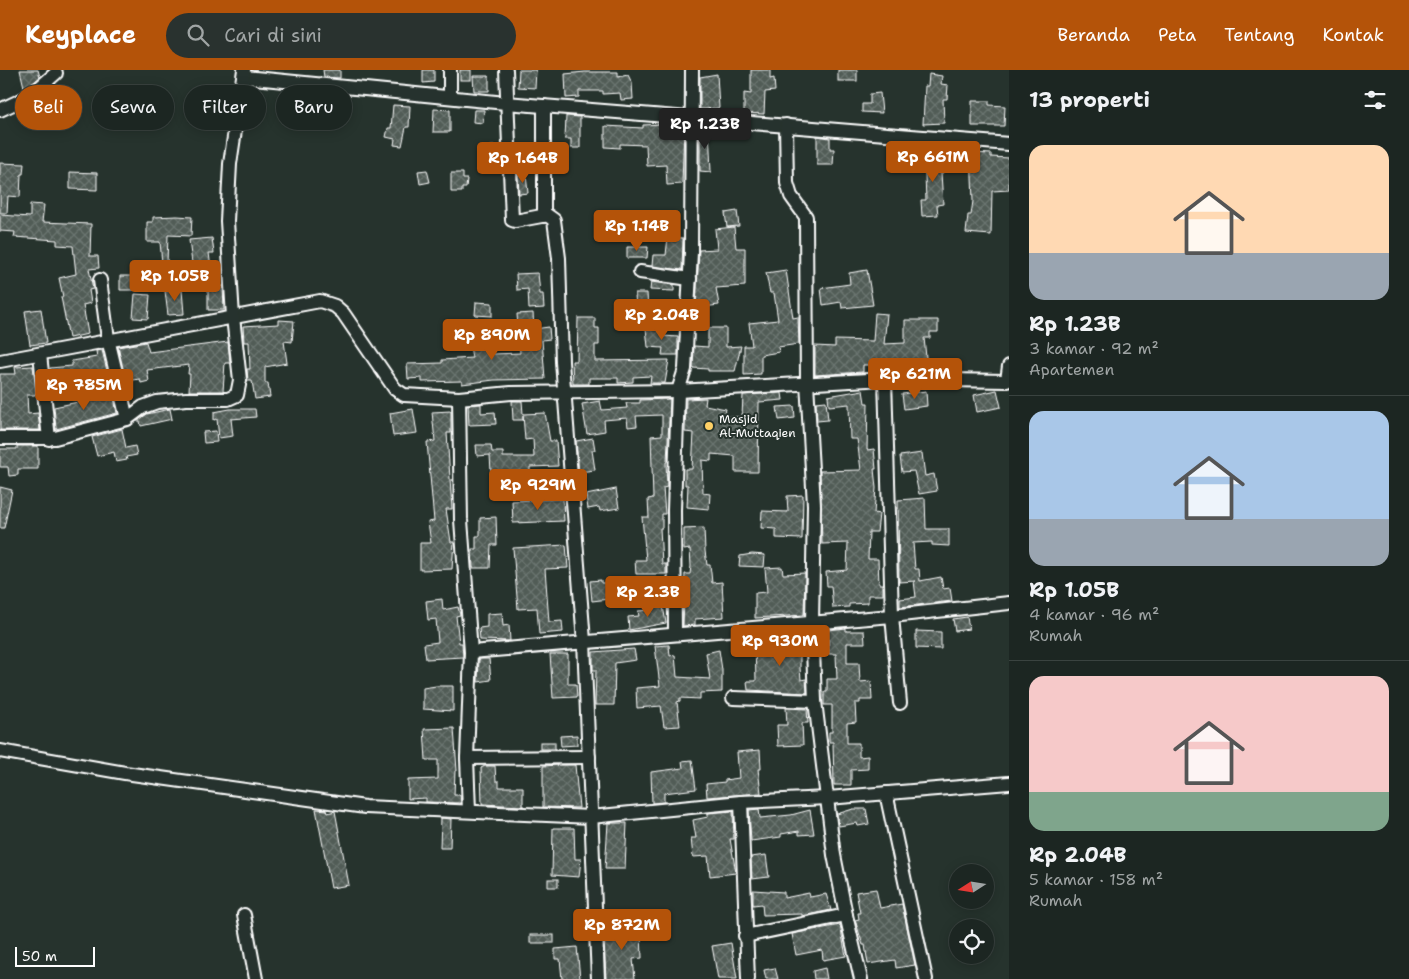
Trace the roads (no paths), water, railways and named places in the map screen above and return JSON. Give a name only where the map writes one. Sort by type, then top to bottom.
[{"type":"street","points":[[450,70],[450,96]]},
{"type":"street","points":[[506,70],[512,220],[515,222],[544,216],[551,217],[555,225],[559,258],[564,391],[584,642],[598,979]]},
{"type":"street","points":[[675,634],[674,510],[678,391],[685,369],[690,279],[692,178],[690,116],[692,70]]},
{"type":"street","points":[[0,110],[30,96],[56,73]]},
{"type":"street","points":[[0,438],[49,439],[127,419],[143,408],[157,402],[186,399],[228,399],[237,394],[240,380],[233,317],[228,194],[244,73],[506,103],[690,116],[1009,144]]},
{"type":"street","points":[[544,106],[544,216]]},
{"type":"street","points":[[786,125],[787,183],[791,196],[806,217],[807,382],[814,505],[812,623],[815,701],[834,855],[860,979]]},
{"type":"street","points":[[640,272],[690,279]]},
{"type":"street","points":[[100,280],[108,340],[127,419]]},
{"type":"street","points":[[0,361],[313,302],[327,303],[340,308],[399,392],[404,395],[459,398],[564,391],[678,391],[807,382],[886,379],[1008,384],[1009,366]]},
{"type":"street","points":[[40,354],[49,439]]},
{"type":"street","points":[[886,379],[892,616],[900,703]]},
{"type":"street","points":[[459,398],[461,520],[471,652],[467,758],[468,812]]},
{"type":"street","points":[[471,652],[892,616],[1009,603]]},
{"type":"street","points":[[733,698],[815,701]]},
{"type":"street","points":[[0,751],[125,773],[364,807],[590,817],[741,802],[828,798],[1009,783]]},
{"type":"street","points":[[467,758],[589,757]]},
{"type":"street","points":[[886,793],[926,979]]},
{"type":"street","points":[[741,802],[748,979]]},
{"type":"street","points":[[244,915],[256,979]]},
{"type":"street","points":[[745,936],[846,915]]},
{"type":"place","name":"Masjid Al-Muttaqien","points":[[709,426]]}]
